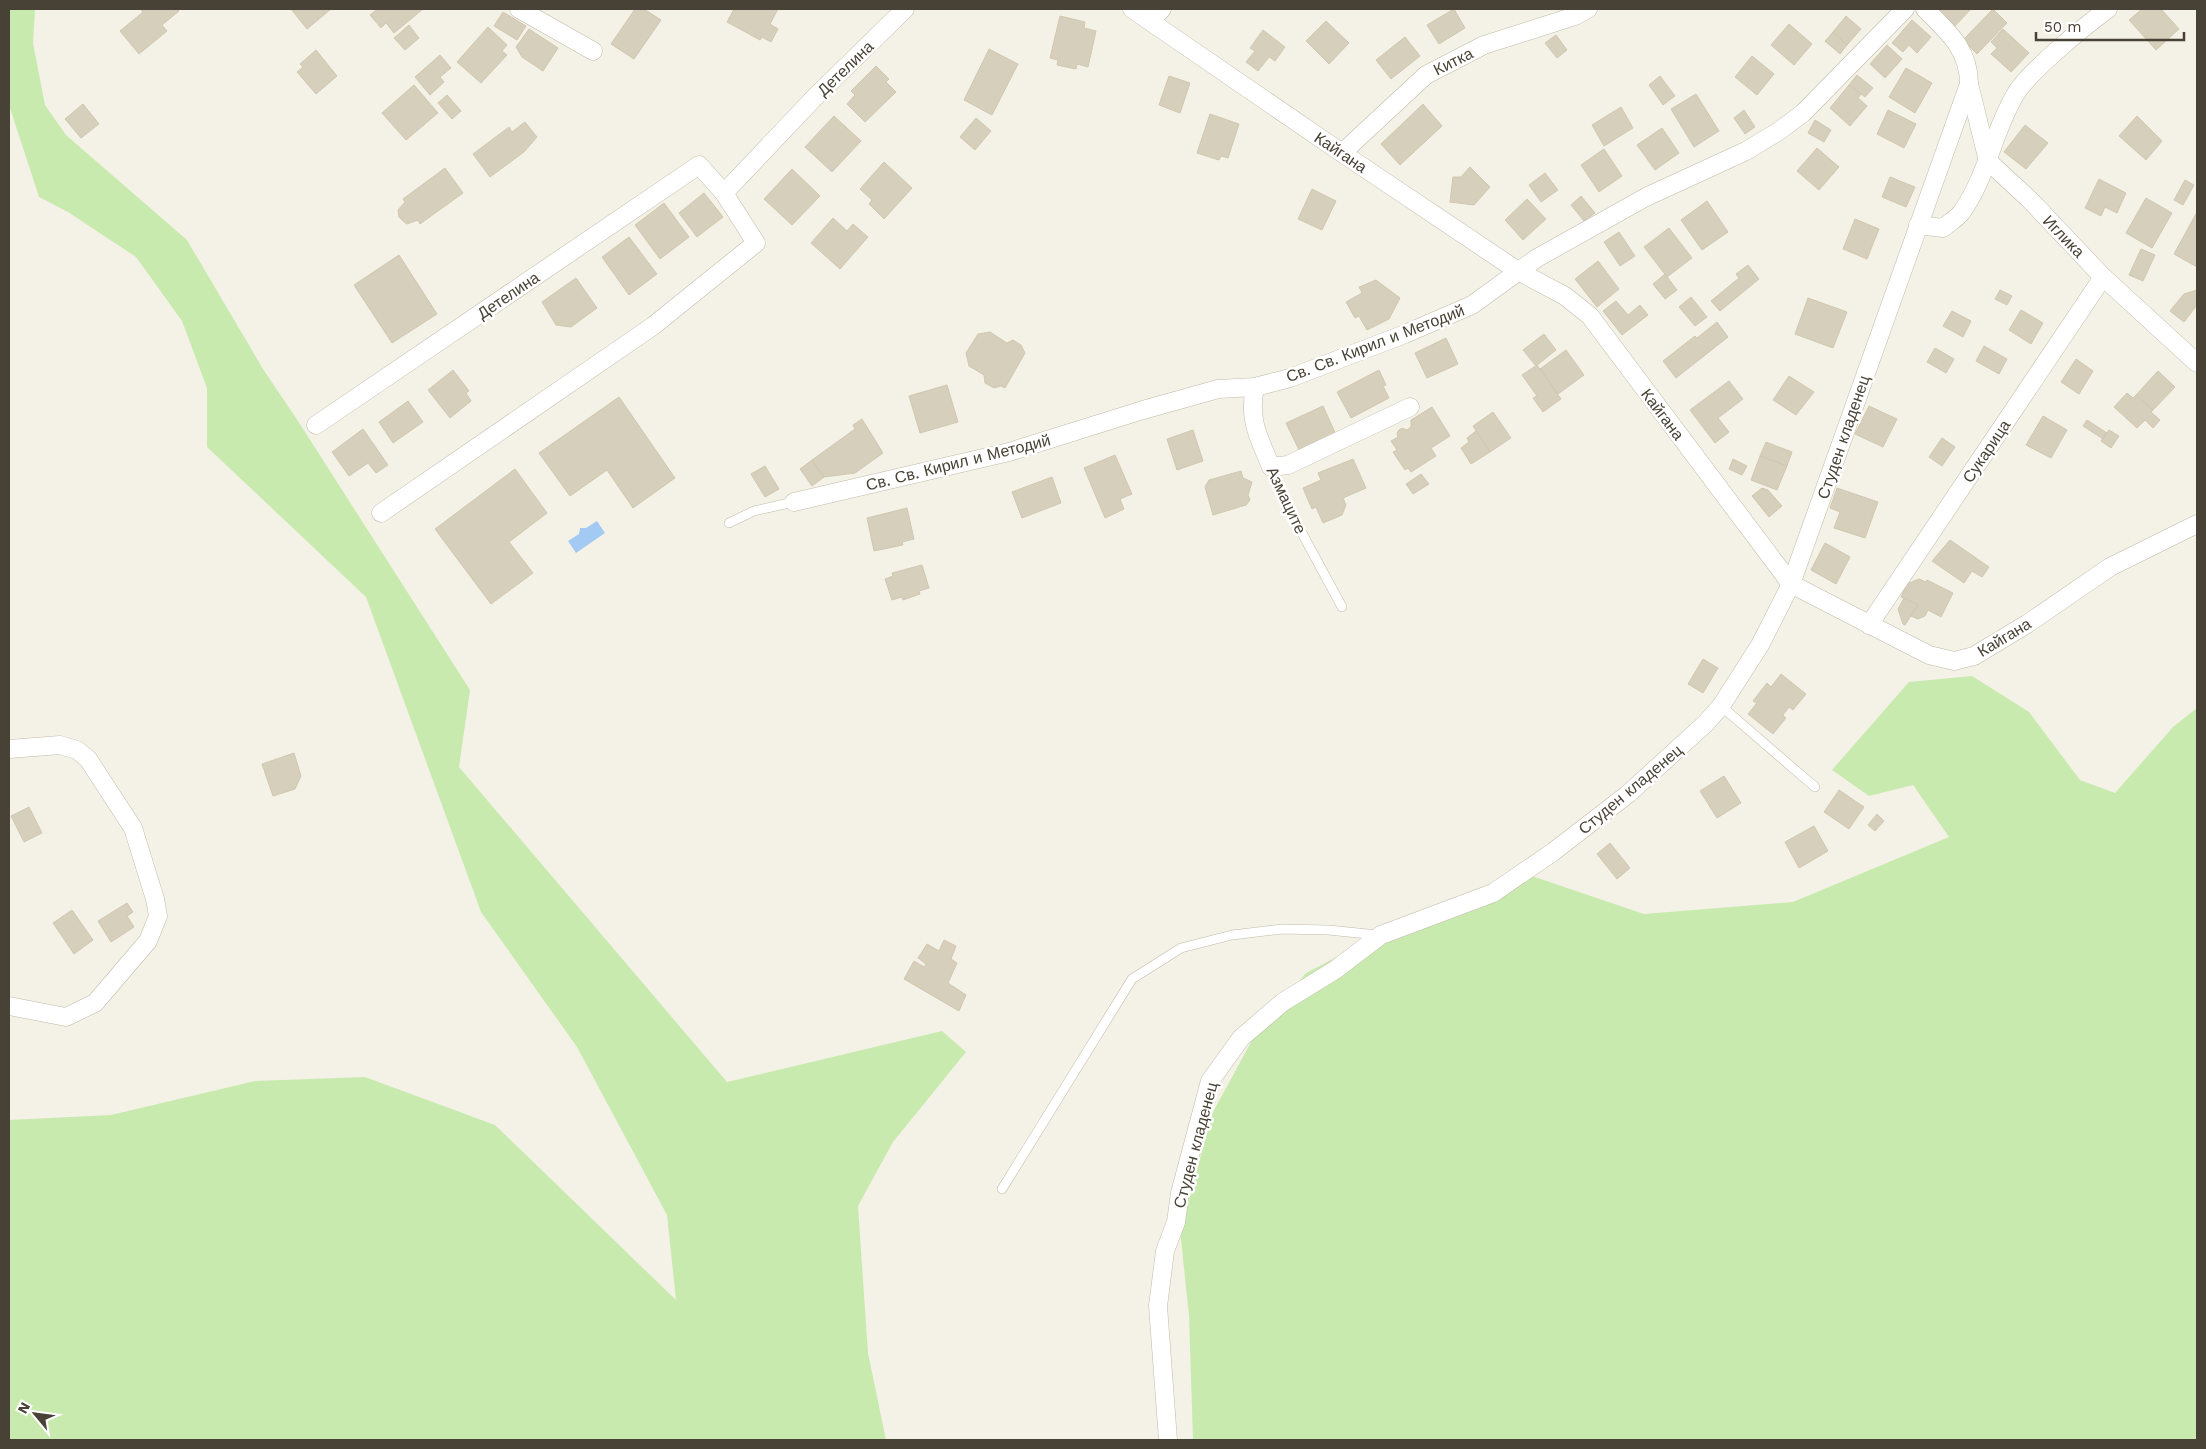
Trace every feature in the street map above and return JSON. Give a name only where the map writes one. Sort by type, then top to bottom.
[{"type":"street","points":[[519,9],[593,51]]},
{"type":"street","name":"Детелина","points":[[316,426],[699,165],[724,193],[816,96],[905,9]]},
{"type":"street","name":"Кайгана","points":[[1132,9],[1156,15],[1342,153],[1518,271],[1565,296],[1590,316],[1791,584],[1929,655],[1954,661],[1974,656],[2027,624],[2110,567],[2197,524]]},
{"type":"street","name":"Св. Св. Кирил и Методий","points":[[794,502],[1009,452],[1143,410],[1218,389],[1255,387],[1290,378],[1430,323],[1472,304],[1518,271],[1646,197],[1746,151],[1779,131],[1803,114],[1905,9]]},
{"type":"street","name":"Студен кладенец","points":[[1168,1440],[1158,1306],[1165,1251],[1176,1222],[1180,1193],[1210,1081],[1241,1038],[1283,1002],[1335,970],[1381,935],[1493,892],[1553,852],[1628,794],[1706,722],[1721,706],[1760,645],[1791,584],[1969,84],[1967,60],[1950,34],[1925,9]]},
{"type":"street","points":[[1918,225],[1944,228],[1960,213],[1988,161],[1997,129],[2016,93],[2039,69],[2108,9]]},
{"type":"street","name":"Китка","points":[[1342,153],[1426,75],[1484,45],[1577,11]]},
{"type":"street","points":[[1969,84],[1988,161]]},
{"type":"street","name":"Иглика","points":[[1988,161],[2030,200],[2103,277],[2197,363]]},
{"type":"street","points":[[381,513],[653,326],[756,243],[724,193]]},
{"type":"street","name":"Сукарица","points":[[1869,625],[2103,277]]},
{"type":"street","name":"Азмаците","points":[[1255,387],[1251,406],[1252,419],[1271,467]]},
{"type":"street","points":[[1271,467],[1288,465],[1410,407]]},
{"type":"street","points":[[9,749],[60,744],[77,750],[88,760],[133,828],[158,916],[148,941],[95,1003],[66,1017],[9,1006]]},
{"type":"lane","name":"Азмаците","points":[[1271,467],[1289,508],[1342,607]]},
{"type":"lane","points":[[729,523],[754,512],[794,502]]},
{"type":"lane","points":[[1721,706],[1814,787]]},
{"type":"lane","points":[[1002,1189],[1132,979],[1181,948],[1232,935],[1282,929],[1328,930],[1381,935]]},
{"type":"green space","points":[[9,9],[35,9],[33,43],[45,105],[66,135],[187,240],[263,369],[470,690],[459,767],[727,1082],[942,1031],[966,1052],[893,1142],[858,1206],[868,1353],[886,1440],[9,1440],[9,1120],[111,1115],[255,1081],[365,1077],[495,1125],[676,1300],[667,1215],[577,1047],[481,912],[366,597],[207,447],[207,388],[182,321],[136,257],[68,212],[39,197],[9,105]]},
{"type":"green space","points":[[1972,676],[2029,712],[2080,780],[2115,793],[2173,727],[2197,708],[2197,1440],[1193,1440],[1189,1316],[1180,1230],[1213,1112],[1257,1031],[1306,973],[1406,921],[1526,874],[1644,914],[1793,902],[1949,837],[1913,785],[1869,796],[1832,770],[1909,682]]},
{"type":"water","points":[[597,521],[605,533],[576,553],[568,541],[579,534],[580,528],[586,528]]},
{"type":"building","points":[[141,9],[177,9],[179,11],[162,25],[167,31],[139,54],[120,31],[143,12]]},
{"type":"building","points":[[291,9],[331,9],[307,29]]},
{"type":"building","points":[[377,9],[423,9],[394,33],[386,23],[381,28],[370,15]]},
{"type":"building","points":[[635,9],[644,9],[661,20],[634,59],[611,44]]},
{"type":"building","points":[[734,9],[778,9],[770,24],[778,29],[771,42],[762,37],[760,40],[727,22]]},
{"type":"building","points":[[1454,9],[1465,28],[1439,44],[1427,25]]},
{"type":"building","points":[[1934,9],[1971,9],[1952,29]]},
{"type":"building","points":[[1993,9],[2007,23],[1977,54],[1963,40]]},
{"type":"building","points":[[2142,9],[2161,9],[2179,29],[2156,50],[2129,20]]},
{"type":"building","points":[[503,12],[526,26],[517,40],[494,26]]},
{"type":"building","points":[[1060,16],[1085,22],[1084,28],[1096,31],[1088,67],[1077,64],[1076,69],[1057,65],[1058,60],[1050,58]]},
{"type":"building","points":[[1846,16],[1861,29],[1847,45],[1833,32]]},
{"type":"building","points":[[1912,20],[1931,37],[1917,53],[1909,45],[1903,52],[1892,43]]},
{"type":"building","points":[[1326,21],[1349,43],[1329,64],[1306,41]]},
{"type":"building","points":[[1789,24],[1812,44],[1794,65],[1771,45]]},
{"type":"building","points":[[409,25],[419,38],[405,50],[394,38]]},
{"type":"building","points":[[488,27],[507,45],[502,51],[507,55],[481,83],[457,62]]},
{"type":"building","points":[[529,29],[558,48],[543,71],[522,57],[516,47]]},
{"type":"building","points":[[2003,29],[2029,53],[2011,72],[1991,54],[1997,48],[1991,42]]},
{"type":"building","points":[[1263,30],[1285,47],[1275,61],[1269,57],[1258,71],[1246,62],[1255,51],[1250,48]]},
{"type":"building","points":[[1833,32],[1847,45],[1840,54],[1825,41]]},
{"type":"building","points":[[1556,35],[1567,50],[1557,58],[1545,43]]},
{"type":"building","points":[[1405,37],[1420,56],[1391,79],[1376,60]]},
{"type":"building","points":[[1887,45],[1902,59],[1885,78],[1870,64]]},
{"type":"building","points":[[989,49],[1018,64],[992,115],[964,100]]},
{"type":"building","points":[[316,50],[337,76],[316,94],[297,72],[303,67],[300,64]]},
{"type":"building","points":[[440,55],[451,68],[440,77],[444,82],[430,95],[415,77]]},
{"type":"building","points":[[1752,56],[1774,74],[1757,95],[1735,77]]},
{"type":"building","points":[[876,66],[889,79],[886,82],[896,92],[865,122],[847,104],[855,95],[851,91]]},
{"type":"building","points":[[1906,68],[1932,83],[1915,113],[1889,97]]},
{"type":"building","points":[[1857,75],[1873,88],[1865,97],[1849,85]]},
{"type":"building","points":[[1169,76],[1190,83],[1180,113],[1159,105]]},
{"type":"building","points":[[1660,76],[1675,96],[1663,105],[1649,85]]},
{"type":"building","points":[[414,85],[438,113],[406,140],[382,113]]},
{"type":"building","points":[[1849,85],[1861,94],[1858,98],[1867,106],[1850,126],[1830,108]]},
{"type":"building","points":[[1696,94],[1719,131],[1694,147],[1671,109]]},
{"type":"building","points":[[447,95],[461,111],[452,119],[438,103]]},
{"type":"building","points":[[83,104],[99,124],[81,138],[65,119]]},
{"type":"building","points":[[1423,104],[1442,126],[1400,165],[1381,144]]},
{"type":"building","points":[[1621,107],[1633,128],[1604,146],[1592,125]]},
{"type":"building","points":[[1744,110],[1755,127],[1745,134],[1734,118]]},
{"type":"building","points":[[1888,110],[1916,124],[1904,148],[1877,134]]},
{"type":"building","points":[[1210,114],[1239,124],[1228,158],[1221,156],[1219,160],[1197,153]]},
{"type":"building","points":[[834,116],[861,141],[832,172],[805,147]]},
{"type":"building","points":[[2137,116],[2162,141],[2146,160],[2119,136]]},
{"type":"building","points":[[976,118],[991,131],[975,150],[960,137]]},
{"type":"building","points":[[1815,120],[1831,130],[1824,142],[1808,133]]},
{"type":"building","points":[[525,122],[537,137],[524,152],[490,177],[473,154],[509,127],[512,132]]},
{"type":"building","points":[[2025,125],[2048,143],[2026,169],[2004,152]]},
{"type":"building","points":[[1662,128],[1679,153],[1655,170],[1637,145]]},
{"type":"building","points":[[1817,148],[1839,167],[1819,190],[1797,171]]},
{"type":"building","points":[[1604,149],[1622,176],[1599,192],[1581,165]]},
{"type":"building","points":[[884,162],[912,188],[884,219],[869,204],[872,200],[860,189]]},
{"type":"building","points":[[1470,167],[1490,187],[1474,205],[1450,202],[1453,177],[1461,177]]},
{"type":"building","points":[[445,168],[463,193],[420,224],[418,220],[407,224],[399,217],[398,210],[405,202],[403,199]]},
{"type":"building","points":[[792,169],[820,196],[792,225],[764,199]]},
{"type":"building","points":[[1545,173],[1558,190],[1541,202],[1529,185]]},
{"type":"building","points":[[1890,177],[1915,187],[1906,207],[1882,197]]},
{"type":"building","points":[[2099,179],[2126,193],[2117,213],[2105,207],[2101,216],[2085,208]]},
{"type":"building","points":[[2185,180],[2194,185],[2183,205],[2174,200]]},
{"type":"building","points":[[1312,189],[1336,201],[1322,230],[1298,219]]},
{"type":"building","points":[[704,193],[723,217],[697,237],[679,213]]},
{"type":"building","points":[[1581,196],[1595,213],[1584,221],[1571,205]]},
{"type":"building","points":[[2146,198],[2172,213],[2152,248],[2126,233]]},
{"type":"building","points":[[1527,199],[1546,219],[1523,240],[1505,220]]},
{"type":"building","points":[[1707,201],[1728,232],[1702,250],[1681,220]]},
{"type":"building","points":[[664,203],[689,237],[660,259],[635,225]]},
{"type":"building","points":[[2197,212],[2197,267],[2174,254]]},
{"type":"building","points":[[833,218],[847,231],[853,224],[868,237],[840,269],[811,243]]},
{"type":"building","points":[[1855,219],[1879,229],[1867,259],[1843,249]]},
{"type":"building","points":[[1669,228],[1692,258],[1667,277],[1644,247]]},
{"type":"building","points":[[1619,232],[1635,256],[1620,266],[1604,242]]},
{"type":"building","points":[[629,237],[657,274],[629,295],[602,257]]},
{"type":"building","points":[[2141,249],[2155,255],[2143,281],[2129,275]]},
{"type":"building","points":[[399,255],[437,314],[392,343],[354,285]]},
{"type":"building","points":[[1598,261],[1619,289],[1597,307],[1575,279]]},
{"type":"building","points":[[1748,265],[1759,279],[1720,311],[1711,301],[1739,278],[1736,274]]},
{"type":"building","points":[[1665,274],[1677,290],[1665,299],[1653,284]]},
{"type":"building","points":[[576,278],[597,308],[571,327],[556,325],[542,302]]},
{"type":"building","points":[[1376,280],[1400,298],[1389,319],[1367,330],[1359,316],[1355,318],[1346,302],[1362,293],[1359,287]]},
{"type":"building","points":[[2000,290],[2012,296],[2007,305],[1995,299]]},
{"type":"building","points":[[2197,290],[2197,305],[2184,322],[2170,311],[2184,294]]},
{"type":"building","points":[[1691,297],[1707,317],[1695,326],[1679,307]]},
{"type":"building","points":[[1808,298],[1847,312],[1833,348],[1795,334]]},
{"type":"building","points":[[1616,301],[1628,315],[1640,305],[1648,315],[1622,335],[1603,311]]},
{"type":"building","points":[[2021,310],[2043,323],[2031,344],[2009,330]]},
{"type":"building","points":[[1952,311],[1971,321],[1963,337],[1943,326]]},
{"type":"building","points":[[1717,322],[1728,337],[1676,378],[1663,361],[1695,336],[1697,338]]},
{"type":"building","points":[[990,332],[1007,343],[1013,340],[1021,345],[1025,353],[1005,388],[1001,386],[994,388],[985,383],[984,375],[969,366],[966,353],[978,334]]},
{"type":"building","points":[[1544,334],[1556,350],[1536,366],[1523,350]]},
{"type":"building","points":[[1446,338],[1458,364],[1427,378],[1415,353]]},
{"type":"building","points":[[1984,346],[2007,359],[1999,374],[1976,361]]},
{"type":"building","points":[[1935,348],[1954,359],[1946,373],[1927,362]]},
{"type":"building","points":[[1566,350],[1584,375],[1558,394],[1540,369]]},
{"type":"building","points":[[2076,359],[2093,371],[2079,394],[2061,382]]},
{"type":"building","points":[[1537,365],[1561,399],[1543,412],[1533,398],[1537,396],[1522,375]]},
{"type":"building","points":[[453,370],[469,391],[466,393],[471,401],[450,418],[428,390]]},
{"type":"building","points":[[1379,370],[1386,385],[1383,386],[1389,398],[1351,418],[1337,392]]},
{"type":"building","points":[[2158,371],[2175,387],[2153,410],[2136,395]]},
{"type":"building","points":[[1789,376],[1814,392],[1796,415],[1773,400]]},
{"type":"building","points":[[1729,381],[1743,399],[1718,418],[1729,432],[1715,443],[1690,410]]},
{"type":"building","points":[[947,385],[958,422],[920,433],[909,396]]},
{"type":"building","points":[[2127,393],[2133,398],[2136,395],[2153,410],[2151,412],[2160,420],[2153,428],[2145,420],[2137,428],[2114,407]]},
{"type":"building","points":[[619,397],[675,478],[633,508],[607,470],[570,496],[539,453]]},
{"type":"building","points":[[408,401],[423,422],[393,443],[379,422]]},
{"type":"building","points":[[1323,406],[1336,435],[1300,452],[1286,423]]},
{"type":"building","points":[[1869,406],[1897,419],[1883,447],[1855,434]]},
{"type":"building","points":[[1432,407],[1450,436],[1431,448],[1436,456],[1411,472],[1408,468],[1405,470],[1393,452],[1397,450],[1391,441],[1398,437],[1397,433],[1399,430],[1402,428],[1407,430],[1411,427],[1411,420]]},
{"type":"building","points":[[1493,412],[1511,438],[1490,452],[1473,426]]},
{"type":"building","points":[[2043,416],[2067,430],[2051,458],[2026,445]]},
{"type":"building","points":[[862,419],[883,453],[855,473],[824,477],[812,460],[855,429],[853,425]]},
{"type":"building","points":[[2087,420],[2107,433],[2103,439],[2083,426]]},
{"type":"building","points":[[363,429],[388,465],[376,473],[368,463],[349,476],[332,452]]},
{"type":"building","points":[[1193,430],[1203,461],[1177,470],[1167,439]]},
{"type":"building","points":[[2109,430],[2119,436],[2111,448],[2101,441]]},
{"type":"building","points":[[1476,431],[1490,452],[1471,464],[1461,448],[1469,442],[1467,438]]},
{"type":"building","points":[[1942,438],[1955,447],[1942,466],[1929,457]]},
{"type":"building","points":[[1766,442],[1792,452],[1787,466],[1760,456]]},
{"type":"building","points":[[1115,455],[1132,494],[1120,499],[1124,509],[1105,518],[1084,468]]},
{"type":"building","points":[[1760,456],[1787,466],[1777,490],[1751,480]]},
{"type":"building","points":[[1353,459],[1366,488],[1343,498],[1346,505],[1342,515],[1323,523],[1316,507],[1312,509],[1303,488],[1321,480],[1318,473]]},
{"type":"building","points":[[1733,459],[1747,466],[1742,475],[1729,469]]},
{"type":"building","points":[[812,460],[824,477],[812,486],[800,469]]},
{"type":"building","points":[[765,466],[779,489],[765,497],[751,474]]},
{"type":"building","points":[[515,469],[547,513],[509,542],[533,573],[491,604],[435,529]]},
{"type":"building","points":[[1241,471],[1243,478],[1252,482],[1248,495],[1250,500],[1246,505],[1213,515],[1205,487],[1209,480]]},
{"type":"building","points":[[1421,474],[1429,484],[1413,494],[1406,484]]},
{"type":"building","points":[[1052,477],[1061,503],[1022,518],[1012,492]]},
{"type":"building","points":[[1762,488],[1768,490],[1782,506],[1769,517],[1752,496]]},
{"type":"building","points":[[1837,488],[1878,502],[1865,538],[1834,528],[1840,512],[1830,508]]},
{"type":"building","points":[[907,508],[914,539],[902,542],[903,545],[874,551],[867,518]]},
{"type":"building","points":[[1950,540],[1989,567],[1982,577],[1972,571],[1964,583],[1932,561]]},
{"type":"building","points":[[1825,543],[1850,557],[1836,584],[1811,570]]},
{"type":"building","points":[[922,565],[929,588],[919,591],[920,594],[903,600],[902,597],[892,600],[885,579],[893,576],[892,573]]},
{"type":"building","points":[[1919,579],[1926,582],[1927,580],[1953,593],[1941,617],[1928,610],[1925,616],[1918,619],[1911,616],[1918,605],[1901,597],[1907,584]]},
{"type":"building","points":[[1904,598],[1918,605],[1905,625],[1898,609]]},
{"type":"building","points":[[1703,659],[1718,668],[1703,693],[1688,684]]},
{"type":"building","points":[[1781,674],[1806,694],[1793,710],[1789,707],[1783,715],[1786,718],[1773,734],[1748,714],[1757,703],[1753,701],[1767,683],[1771,687]]},
{"type":"building","points":[[294,753],[301,776],[295,789],[273,796],[262,764]]},
{"type":"building","points":[[1724,776],[1741,803],[1717,818],[1700,791]]},
{"type":"building","points":[[1839,790],[1864,807],[1849,829],[1824,812]]},
{"type":"building","points":[[29,807],[42,833],[24,842],[11,816]]},
{"type":"building","points":[[1877,814],[1884,821],[1875,831],[1868,825]]},
{"type":"building","points":[[1814,826],[1828,851],[1799,868],[1785,842]]},
{"type":"building","points":[[1610,843],[1630,868],[1617,879],[1597,854]]},
{"type":"building","points":[[127,903],[133,912],[127,916],[134,927],[111,942],[98,921]]},
{"type":"building","points":[[72,910],[93,940],[74,954],[53,923]]},
{"type":"building","points":[[944,940],[956,946],[951,959],[957,963],[948,983],[966,995],[959,1011],[904,979],[914,961],[924,967],[926,964],[918,958],[927,944],[939,951]]}]
